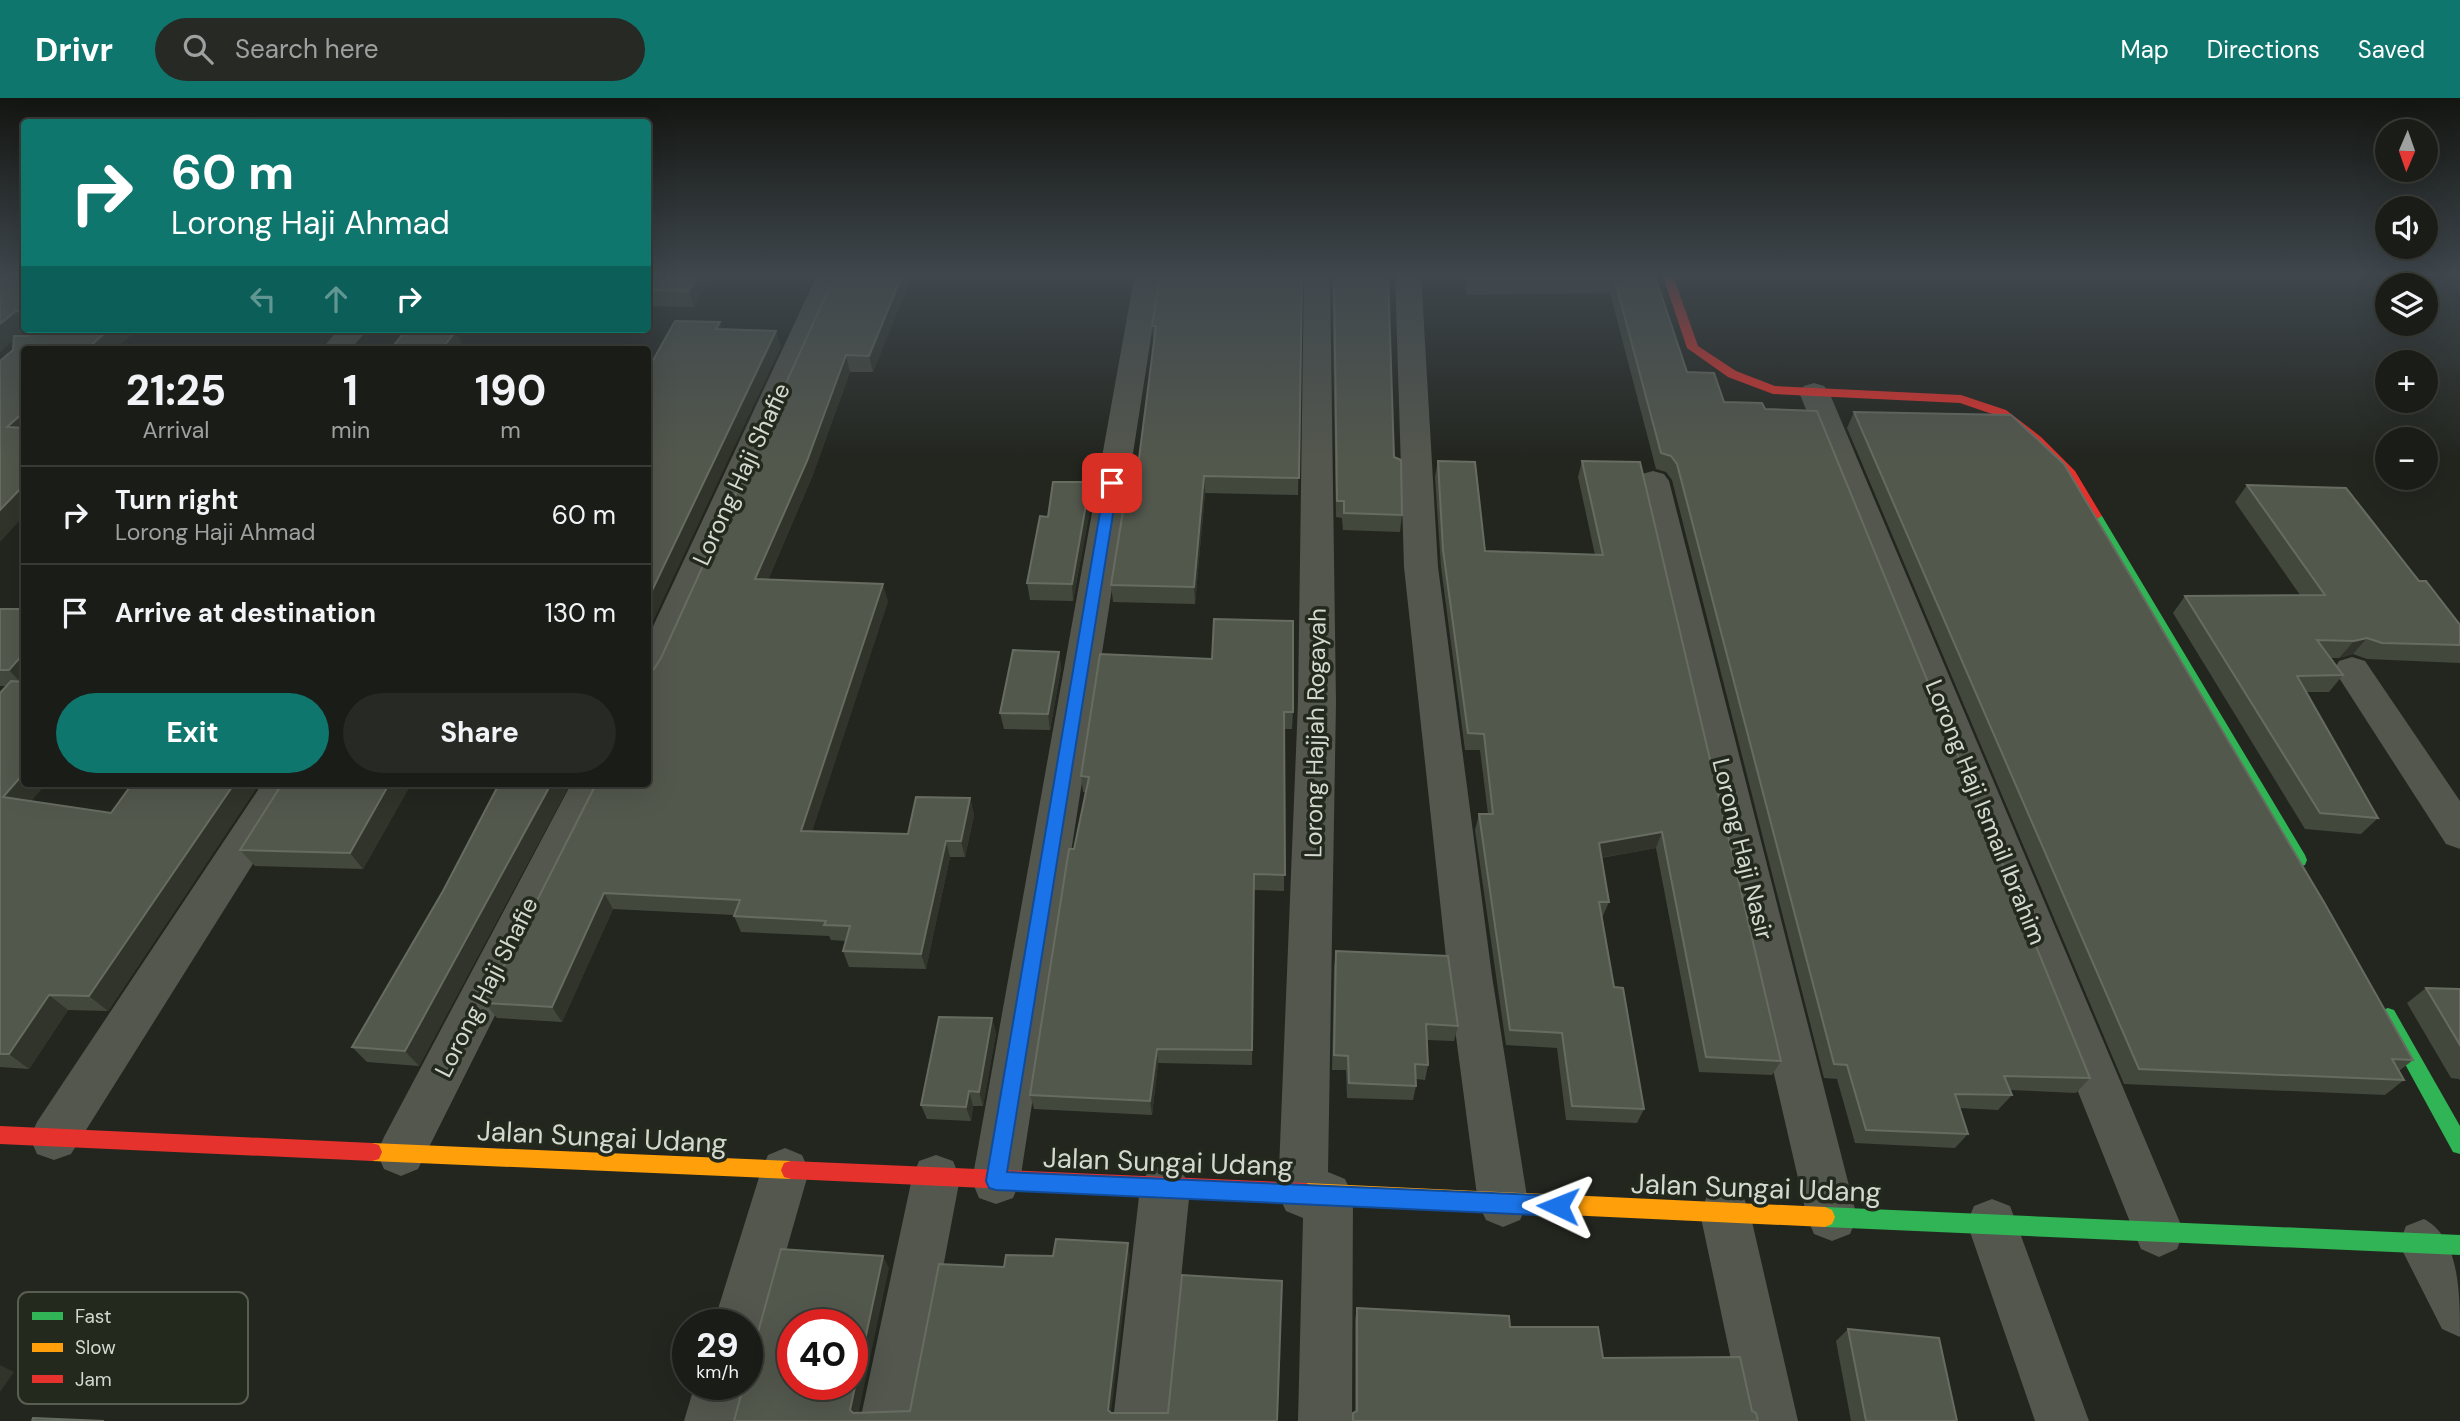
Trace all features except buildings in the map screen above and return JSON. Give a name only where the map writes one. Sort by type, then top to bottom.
[{"type":"street","name":"Lorong Haji Shafie","points":[[651,668],[804,335]]},
{"type":"street","points":[[996,1181],[1138,335]]},
{"type":"street","name":"Lorong Hajjah Rogayah","points":[[1317,335],[1316,1195],[1325,1421]]},
{"type":"street","points":[[1411,335],[1421,567],[1470,976],[1503,1203]]},
{"type":"street","points":[[1688,335],[1693,348],[1732,374],[1773,390],[1961,399],[2002,413],[2037,440],[2070,474],[2305,870]]},
{"type":"street","name":"Lorong Haji Ismail Ibrahim","points":[[1814,392],[2159,1232]]},
{"type":"street","name":"Lorong Haji Nasir","points":[[1653,481],[1832,1217]]},
{"type":"street","points":[[2352,670],[2460,833]]},
{"type":"street","points":[[54,1138],[281,787]]},
{"type":"street","name":"Lorong Haji Shafie","points":[[401,1153],[589,787]]},
{"type":"street","points":[[2379,1002],[2460,1145]]},
{"type":"street","name":"Jalan Sungai Udang","points":[[0,1136],[2442,1245]]},
{"type":"street","points":[[744,1309],[785,1171]]},
{"type":"street","points":[[887,1421],[936,1178]]},
{"type":"street","points":[[1140,1421],[1165,1188]]},
{"type":"street","points":[[1726,1213],[1771,1421]]},
{"type":"street","points":[[1992,1223],[2062,1421]]},
{"type":"street","points":[[2442,1245],[2460,1311]]},
{"type":"street","points":[[711,1421],[717,1400]]},
{"type":"traffic: fast","points":[[2095,516],[2299,860]]},
{"type":"traffic: fast","points":[[2388,1016],[2460,1145]]},
{"type":"traffic: fast","points":[[1825,1217],[2460,1245]]},
{"type":"traffic: slow","points":[[372,1152],[791,1170]]},
{"type":"traffic: slow","points":[[1306,1193],[1825,1217]]},
{"type":"traffic: jam","points":[[1688,335],[1693,348],[1732,374],[1773,390],[1961,399],[2002,413],[2037,440],[2070,474],[2095,516]]},
{"type":"traffic: jam","points":[[0,1135],[372,1152]]},
{"type":"traffic: jam","points":[[791,1170],[1306,1193]]},
{"type":"route","points":[[1112,483],[996,1181],[1558,1206]]}]
